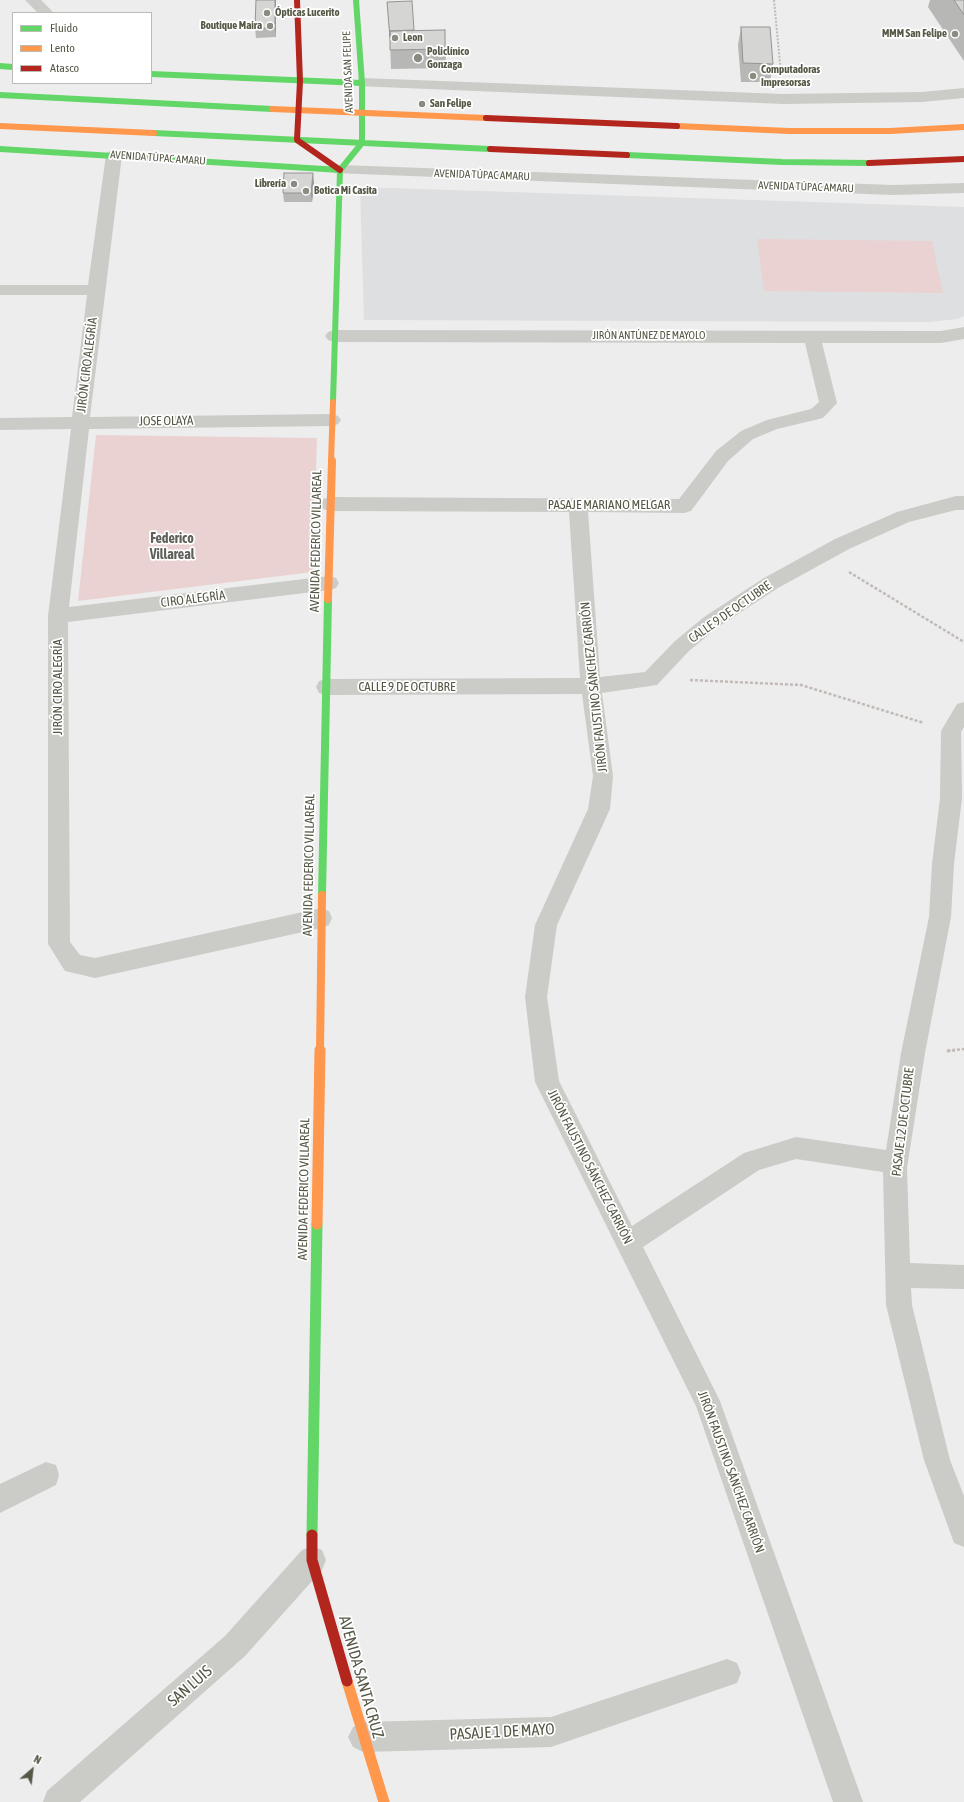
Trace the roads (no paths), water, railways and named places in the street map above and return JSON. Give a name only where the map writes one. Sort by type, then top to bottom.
[{"type":"main road","points":[[297,0],[300,81],[297,140],[340,170],[362,143]]},
{"type":"main road","name":"AVENIDA SAN FELIPE","points":[[356,0],[362,83],[362,143]]},
{"type":"main road","points":[[0,66],[12,67]]},
{"type":"main road","points":[[152,74],[362,83]]},
{"type":"main road","points":[[0,95],[362,113],[789,131],[890,131],[964,127]]},
{"type":"main road","name":"AVENIDA TÚPAC AMARU","points":[[0,126],[782,162],[860,163],[964,159]]},
{"type":"main road","name":"AVENIDA TÚPAC AMARU","points":[[0,149],[340,170]]},
{"type":"main road","name":"AVENIDA FEDERICO VILLAREAL","points":[[312,1560],[321,918],[334,336],[340,170]]},
{"type":"main road","name":"AVENIDA SANTA CRUZ","points":[[312,1560],[363,1738],[384,1802]]},
{"type":"street","points":[[32,0],[46,12]]},
{"type":"street","points":[[362,83],[783,99],[922,97],[964,93]]},
{"type":"street","name":"JIRÓN CIRO ALEGRÍA","points":[[114,155],[96,290],[58,616],[59,944],[73,964],[95,968],[321,918]]},
{"type":"street","name":"AVENIDA TÚPAC AMARU","points":[[340,170],[893,190],[964,188]]},
{"type":"street","points":[[0,290],[96,290]]},
{"type":"street","name":"JIRÓN ANTÚNEZ DE MAYOLO","points":[[334,336],[812,338],[941,337],[964,333]]},
{"type":"street","name":"PASAJE MARIANO MELGAR","points":[[330,504],[684,506],[722,456],[748,435],[772,424],[817,414],[828,403],[812,338]]},
{"type":"street","name":"JOSE OLAYA","points":[[0,424],[332,420]]},
{"type":"street","name":"CALLE 9 DE OCTUBRE","points":[[326,687],[591,686],[650,679],[682,646],[712,622],[771,583],[842,544],[904,517],[961,501]]},
{"type":"street","name":"JIRÓN FAUSTINO SÁNCHEZ CARRIÓN","points":[[578,505],[591,686],[603,776],[599,809],[546,925],[536,997],[547,1082],[707,1401],[848,1802]]},
{"type":"street","name":"CIRO ALEGRÍA","points":[[58,616],[328,583]]},
{"type":"street","name":"PASAJE 12 DE OCTUBRE","points":[[964,710],[951,731],[951,798],[942,864],[940,917],[912,1053],[896,1163],[899,1305],[938,1460],[964,1533]]},
{"type":"street","points":[[628,1243],[753,1161],[796,1148],[896,1163]]},
{"type":"street","points":[[898,1275],[964,1277]]},
{"type":"street","points":[[0,1499],[46,1475]]},
{"type":"street","name":"SAN LUIS","points":[[58,1802],[235,1646],[312,1560]]},
{"type":"street","name":"PASAJE 1 DE MAYO","points":[[363,1738],[551,1732],[727,1673]]},
{"type":"place","name":"Ópticas Lucerito","points":[[267,13]]},
{"type":"place","name":"Boutique Maira","points":[[270,26]]},
{"type":"place","name":"MMM San Felipe","points":[[955,34]]},
{"type":"place","name":"Leon","points":[[395,38]]},
{"type":"place","name":"Policlínico Gonzaga","points":[[418,58]]},
{"type":"place","name":"Computadoras Impresorsas","points":[[753,76]]},
{"type":"place","name":"San Felipe","points":[[422,104]]},
{"type":"place","name":"Librería","points":[[294,184]]},
{"type":"place","name":"Botica Mi Casita","points":[[306,191]]},
{"type":"district","name":"Federico Villareal","points":[[172,548]]}]
